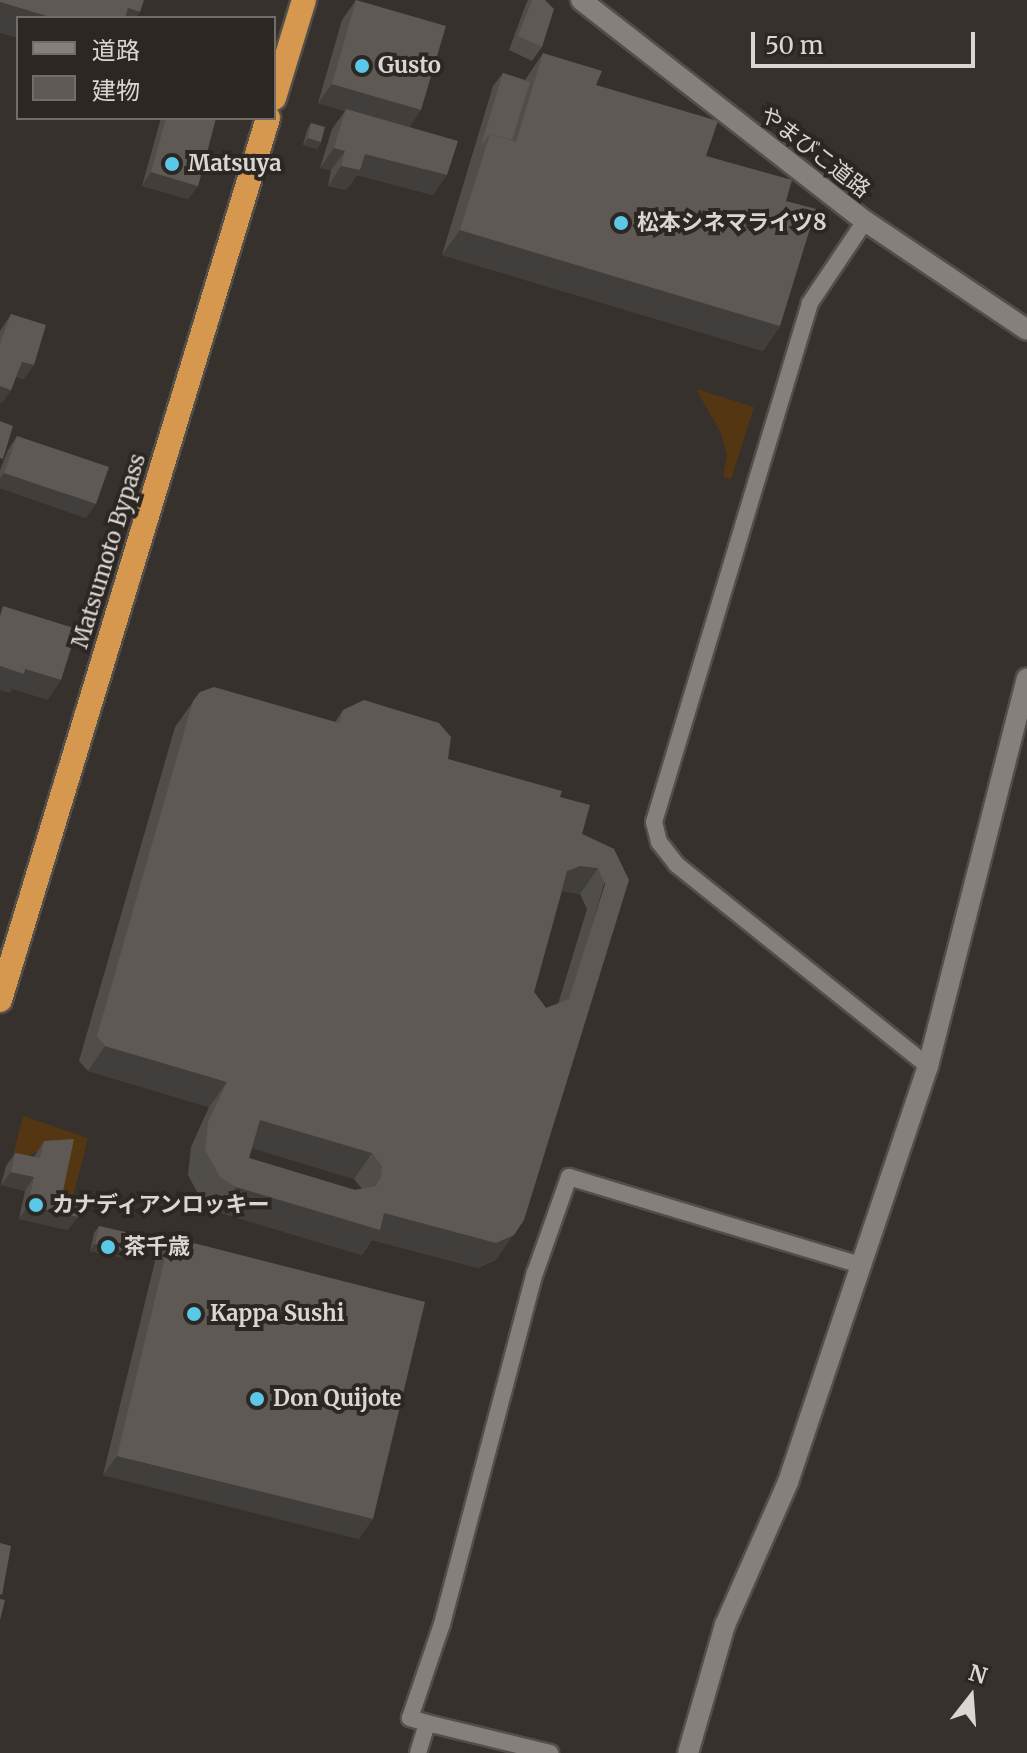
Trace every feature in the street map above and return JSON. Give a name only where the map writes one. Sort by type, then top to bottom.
[{"type":"highway","points":[[276,91],[304,0]]},
{"type":"highway","name":"Matsumoto Bypass","points":[[0,1000],[267,120]]},
{"type":"street","name":"やまびこ道路","points":[[581,0],[865,221],[1027,330]]},
{"type":"street","points":[[688,1753],[725,1625],[788,1482],[928,1066],[1027,678]]},
{"type":"lane","points":[[865,221],[810,303],[654,822],[659,842],[677,865],[928,1066]]},
{"type":"lane","points":[[550,1753],[410,1718],[442,1624],[535,1273],[569,1177],[860,1265]]},
{"type":"lane","points":[[418,1753],[427,1723]]},
{"type":"shaded area","points":[[696,389],[754,407],[731,479],[723,477],[727,456],[721,433]]},
{"type":"shaded area","points":[[23,1116],[88,1138],[70,1208],[59,1205],[61,1145],[31,1154],[26,1165],[11,1164]]},
{"type":"building","points":[[144,0],[140,12],[128,8],[126,16],[46,16],[0,2]]},
{"type":"building","points":[[356,0],[446,26],[421,110],[332,84]]},
{"type":"building","points":[[532,0],[545,0],[554,9],[542,47],[518,36]]},
{"type":"building","points":[[543,53],[602,71],[596,85],[718,121],[706,156],[792,180],[786,201],[816,209],[780,326],[460,230],[490,134],[516,142]]},
{"type":"building","points":[[503,73],[530,82],[512,140],[490,134],[481,145]]},
{"type":"building","points":[[346,109],[458,141],[447,175],[365,154],[360,170],[341,166],[345,151],[334,148]]},
{"type":"building","points":[[165,120],[215,120],[198,186],[151,172]]},
{"type":"building","points":[[311,123],[325,127],[321,142],[308,138]]},
{"type":"building","points":[[11,314],[46,325],[34,365],[22,362],[11,390],[0,386],[0,344]]},
{"type":"building","points":[[0,421],[13,426],[3,459],[0,458]]},
{"type":"building","points":[[17,436],[109,467],[96,504],[4,473]]},
{"type":"building","points":[[3,606],[77,629],[61,680],[25,669],[24,674],[0,666],[0,616]]},
{"type":"building","points":[[214,687],[339,723],[343,710],[364,700],[439,723],[451,737],[448,759],[562,791],[560,797],[590,805],[582,834],[614,849],[629,880],[524,1220],[514,1235],[496,1243],[384,1213],[380,1230],[236,1187],[220,1177],[205,1150],[208,1122],[227,1082],[105,1046],[97,1036],[193,701],[200,692]],"holes":[[[580,866],[598,868],[605,884],[569,999],[546,1008],[534,992],[567,871]],[[260,1120],[372,1153],[382,1166],[381,1177],[376,1186],[355,1190],[249,1158]]]},
{"type":"building","points":[[74,1139],[62,1196],[81,1200],[78,1217],[28,1206],[34,1177],[11,1172],[15,1153],[40,1158],[44,1141]]},
{"type":"building","points":[[99,1226],[134,1234],[130,1252],[95,1244]]},
{"type":"building","name":"Don Quijote","points":[[170,1237],[425,1302],[373,1519],[117,1456]]},
{"type":"building","points":[[0,1543],[11,1546],[2,1595],[0,1594]]},
{"type":"building","points":[[0,1599],[5,1600],[0,1620]]},
{"type":"place","name":"Gusto","points":[[362,66]]},
{"type":"place","name":"Matsuya","points":[[172,164]]},
{"type":"place","name":"松本シネマライツ8","points":[[621,223]]},
{"type":"place","name":"カナディアンロッキー","points":[[36,1205]]},
{"type":"place","name":"茶千歳","points":[[108,1247]]},
{"type":"place","name":"Kappa Sushi","points":[[194,1314]]},
{"type":"place","name":"Don Quijote","points":[[257,1399]]}]
